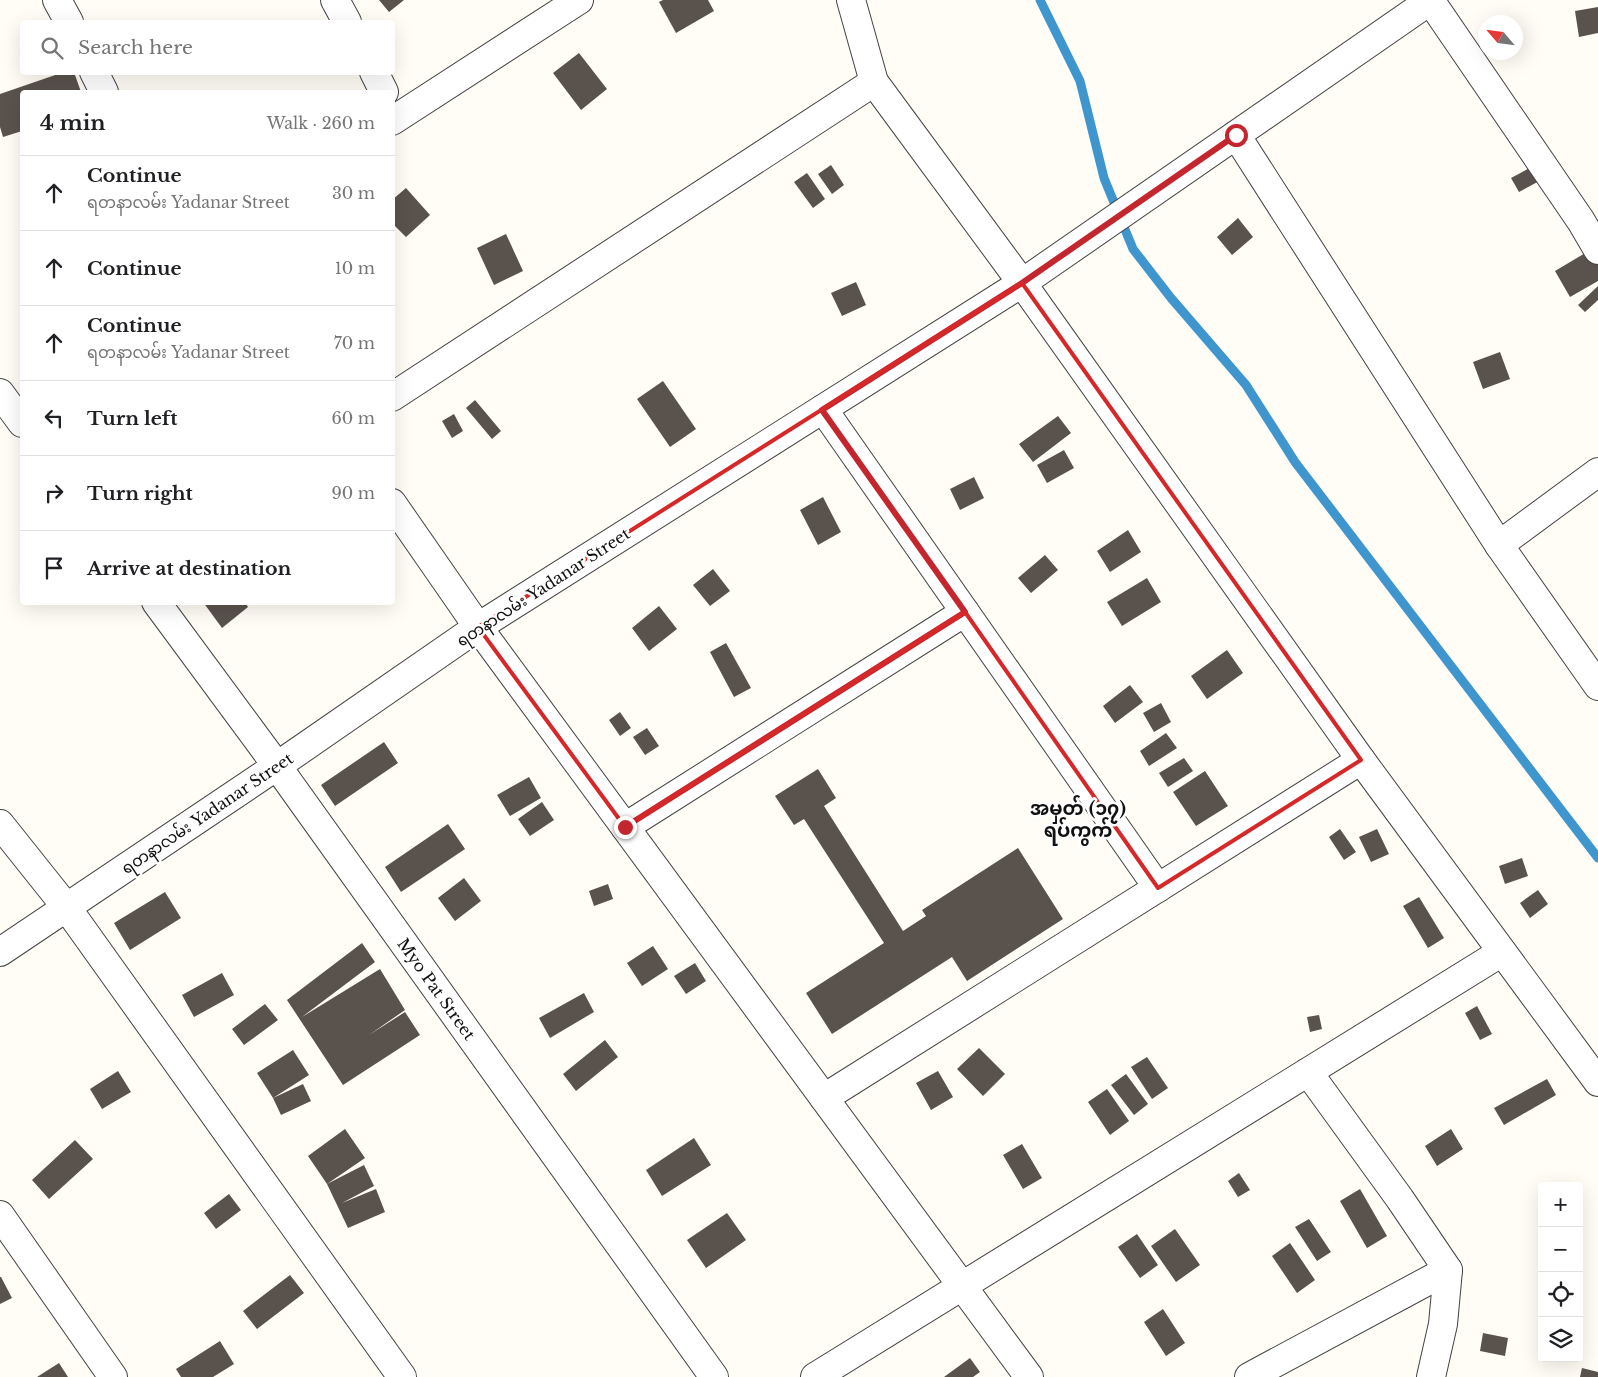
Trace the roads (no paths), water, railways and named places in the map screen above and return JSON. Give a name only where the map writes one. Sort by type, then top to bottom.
[{"type":"street","points":[[57,0],[68,20]]},
{"type":"street","points":[[335,0],[346,20]]},
{"type":"street","points":[[395,115],[579,0]]},
{"type":"street","points":[[851,0],[874,82],[1022,283],[1361,760],[1598,1082]]},
{"type":"street","points":[[1598,250],[1590,217],[1431,0],[1236,135],[1499,546],[1598,686]]},
{"type":"street","points":[[96,75],[103,90]]},
{"type":"street","points":[[376,75],[383,90]]},
{"type":"street","points":[[395,395],[874,82]]},
{"type":"street","name":"ရတနာလမ်း Yadanar Street","points":[[0,952],[278,766],[478,627],[1022,283],[1236,135]]},
{"type":"street","points":[[0,393],[20,420]]},
{"type":"street","points":[[822,410],[1158,888]]},
{"type":"street","points":[[1499,546],[1598,472]]},
{"type":"street","points":[[395,507],[478,627],[1029,1377]]},
{"type":"street","name":"Myo Pat Street","points":[[158,605],[278,766],[714,1377]]},
{"type":"street","points":[[625,827],[965,612]]},
{"type":"street","points":[[824,1098],[1361,760]]},
{"type":"street","points":[[0,824],[67,908],[402,1377]]},
{"type":"street","points":[[815,1377],[1502,952]]},
{"type":"street","points":[[1308,1072],[1400,1199],[1448,1270],[1443,1324],[1431,1377]]},
{"type":"street","points":[[0,1215],[113,1377]]},
{"type":"street","points":[[1249,1377],[1448,1270]]},
{"type":"waterway","points":[[1040,0],[1080,81],[1104,178],[1133,249],[1171,298],[1246,385],[1295,462],[1598,858]]},
{"type":"district","name":"အမှတ် (၁၇) ရပ်ကွက်","points":[[1078,819]]}]
